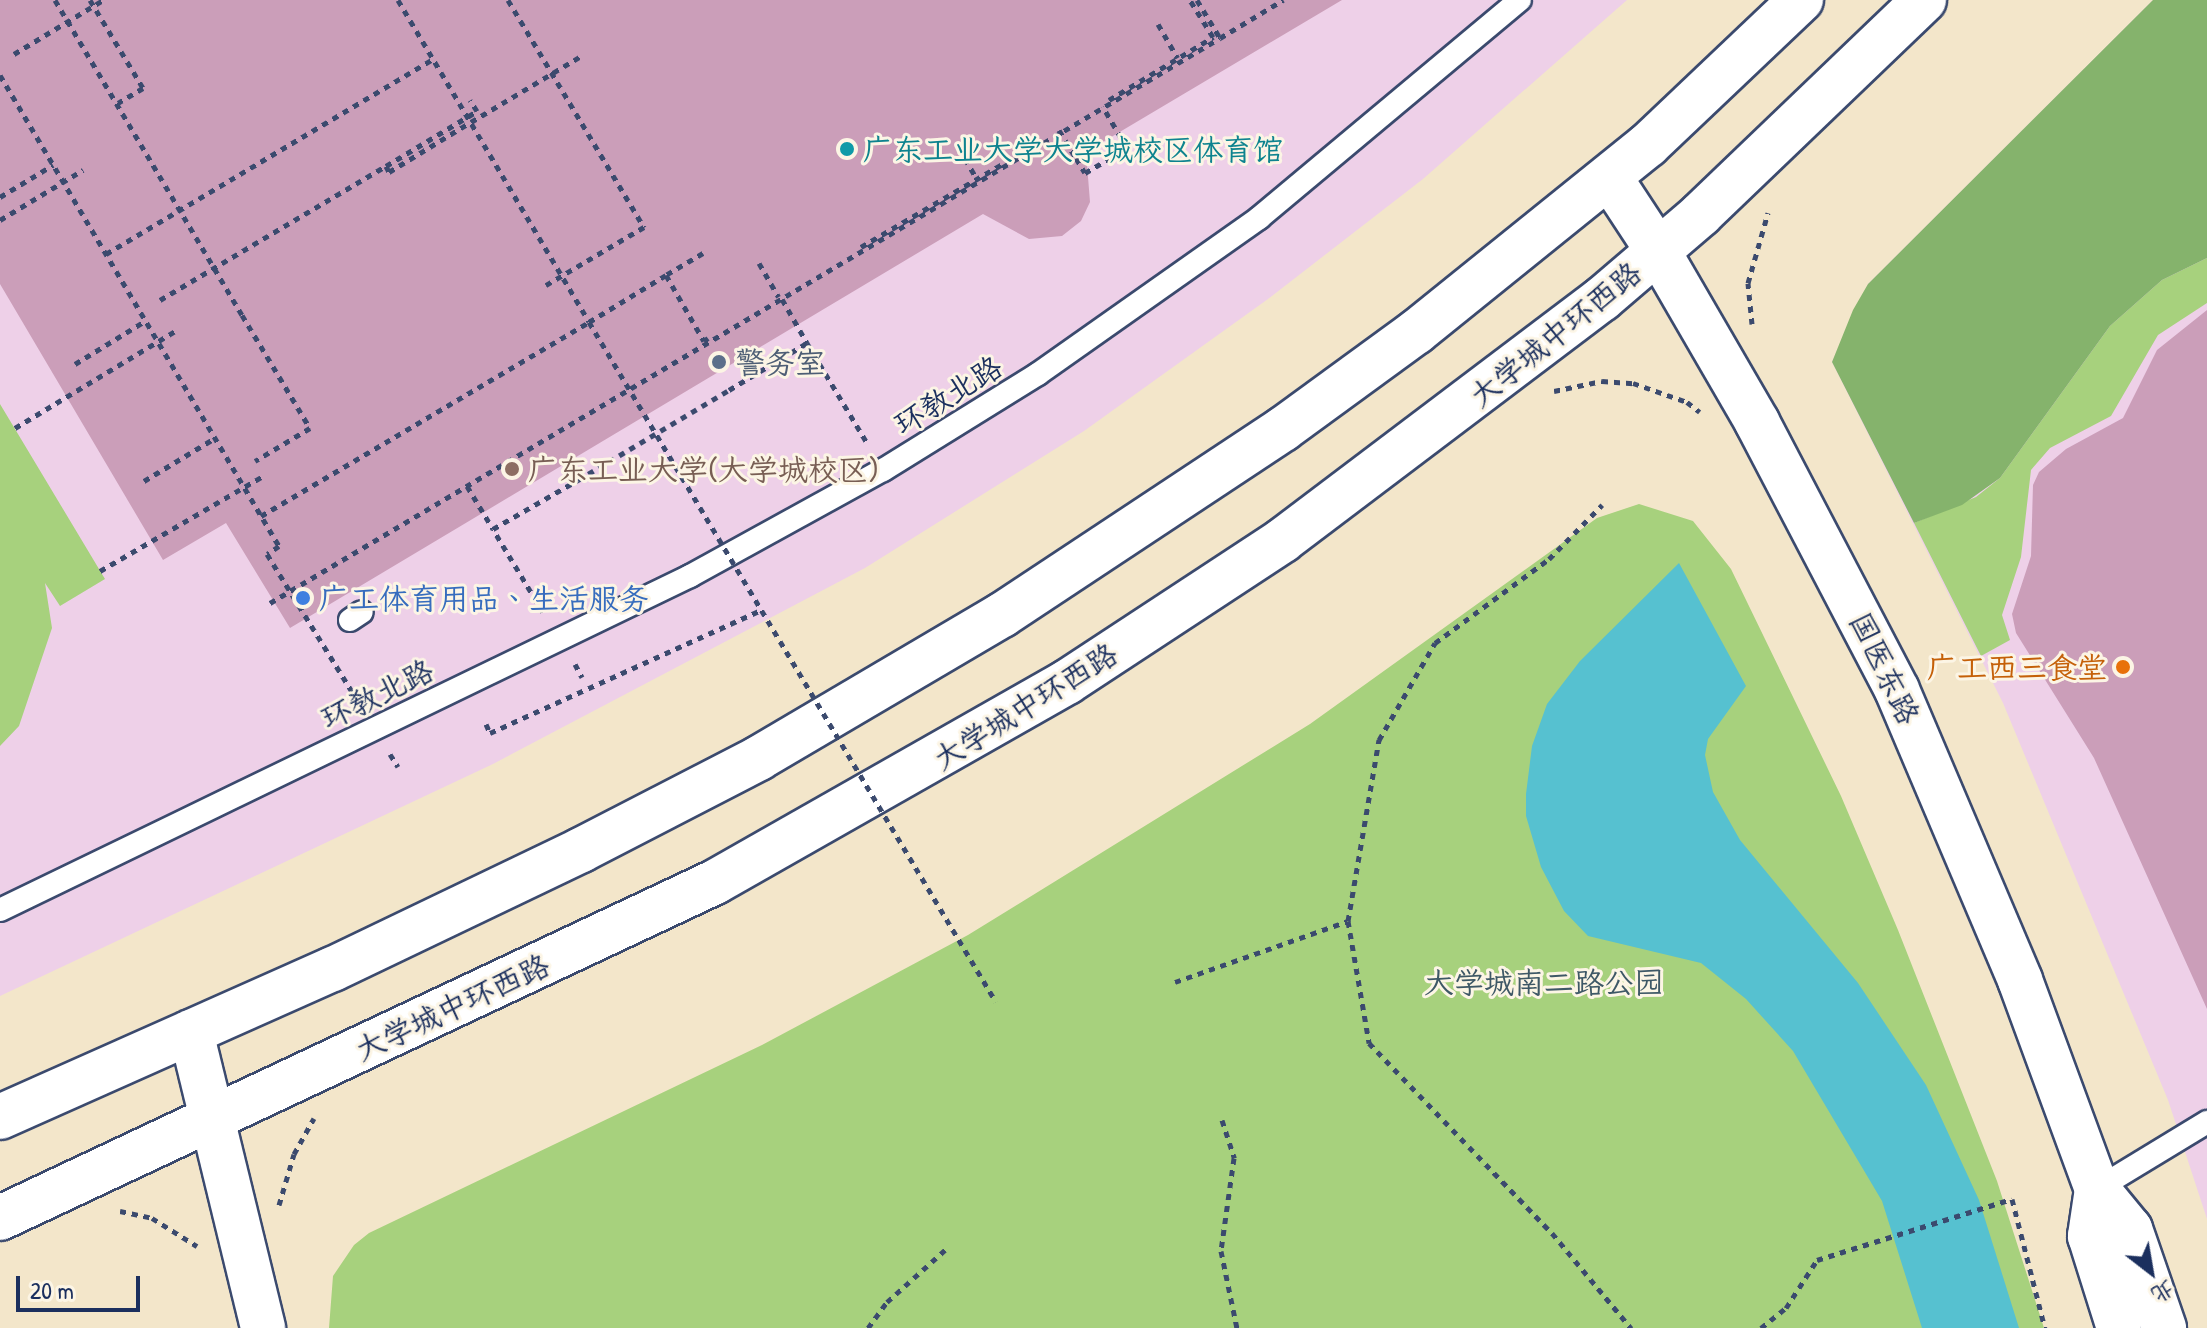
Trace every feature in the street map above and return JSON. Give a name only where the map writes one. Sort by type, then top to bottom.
[{"type":"main road","points":[[0,1117],[191,1032],[581,850],[895,679],[1131,532],[1283,429],[1610,178],[1801,0]]},
{"type":"main road","name":"大学城中环西路","points":[[0,1218],[715,882],[976,737],[1283,540],[1497,381],[1658,251],[1924,0]]},
{"type":"main road","name":"国医东路","points":[[1610,178],[1658,251],[1783,468],[1910,718],[2020,980],[2097,1189],[2130,1229],[2164,1328]]},
{"type":"main road","points":[[191,1032],[263,1328]]},
{"type":"main road","name":"国医东路","points":[[2097,1189],[2090,1236],[2119,1328]]},
{"type":"lane","name":"环教北路","points":[[0,910],[690,576],[883,470],[1038,374],[1259,218],[1520,0]]},
{"type":"lane","points":[[2097,1189],[2207,1122]]},
{"type":"path","points":[[55,0],[310,428],[255,461]]},
{"type":"path","points":[[90,0],[143,88],[118,103]]},
{"type":"path","points":[[14,54],[103,0]]},
{"type":"path","points":[[398,0],[996,1002]]},
{"type":"path","points":[[508,0],[644,227],[546,285]]},
{"type":"path","points":[[666,275],[704,341],[1283,0]]},
{"type":"path","points":[[1196,2],[1220,38]]},
{"type":"path","points":[[270,603],[1213,37],[1196,2]]},
{"type":"path","points":[[1158,24],[1178,58]]},
{"type":"path","points":[[197,280],[161,301],[583,55]]},
{"type":"path","points":[[106,254],[433,59]]},
{"type":"path","points":[[0,75],[279,546],[267,554],[367,715]]},
{"type":"path","points":[[388,169],[477,113],[470,100]]},
{"type":"path","points":[[1059,130],[1085,173],[1127,148],[1103,107]]},
{"type":"path","points":[[959,148],[977,179]]},
{"type":"path","points":[[0,197],[53,165]]},
{"type":"path","points":[[0,220],[83,170]]},
{"type":"path","points":[[1753,329],[1748,283],[1754,247],[1774,205]]},
{"type":"path","points":[[261,516],[703,253]]},
{"type":"path","points":[[759,263],[875,457]]},
{"type":"path","points":[[75,364],[145,321]]},
{"type":"path","points":[[15,428],[177,330]]},
{"type":"path","points":[[493,529],[807,343]]},
{"type":"path","points":[[1551,392],[1602,381],[1633,383],[1687,402],[1707,418]]},
{"type":"path","points":[[144,481],[215,438]]},
{"type":"path","points":[[100,571],[263,476]]},
{"type":"path","points":[[467,486],[546,617]]},
{"type":"path","points":[[1602,505],[1549,559],[1435,643],[1379,740],[1348,921],[1369,1043],[1552,1233],[1631,1328]]},
{"type":"path","points":[[486,724],[490,733],[761,610]]},
{"type":"path","points":[[801,696],[815,689]]},
{"type":"path","points":[[877,834],[904,818]]},
{"type":"path","points":[[1175,982],[1348,921]]},
{"type":"path","points":[[277,1211],[294,1154],[318,1113]]},
{"type":"path","points":[[1222,1120],[1234,1158],[1221,1251],[1237,1328]]},
{"type":"path","points":[[1761,1328],[1786,1308],[1817,1260],[2012,1199],[2045,1328]]},
{"type":"path","points":[[107,1212],[152,1218],[202,1249]]},
{"type":"path","points":[[868,1328],[887,1302],[945,1250]]},
{"type":"shaded area","name":"广东工业大学(大学城校区)","points":[[0,0],[1627,0],[1423,179],[1268,299],[1084,431],[865,568],[493,764],[0,996]]},
{"type":"shaded area","points":[[2153,0],[2207,0],[2207,1219],[2168,1100],[2003,703],[1832,362],[1868,284]]},
{"type":"green space","points":[[2153,0],[2207,0],[2207,258],[2162,280],[2110,326],[2000,478],[1962,505],[1914,523],[1832,362],[1853,310],[1868,284]]},
{"type":"green space","points":[[2207,258],[2207,303],[2158,335],[2111,416],[2050,448],[2031,470],[2021,557],[2002,615],[2010,640],[1981,656],[1914,523],[1976,497],[2000,478],[2110,326],[2162,280]]},
{"type":"green space","points":[[0,404],[105,579],[60,606],[45,583],[52,628],[19,726],[0,746]]},
{"type":"green space","name":"大学城南二路公园","points":[[1639,504],[1693,521],[1731,569],[1841,796],[1898,930],[1997,1181],[2044,1328],[329,1328],[333,1276],[354,1245],[369,1233],[762,1045],[968,935],[1310,724],[1597,518]]},
{"type":"water","points":[[1679,563],[1746,686],[1708,739],[1705,755],[1713,792],[1740,840],[1858,983],[1926,1085],[1979,1200],[2019,1328],[1922,1328],[1882,1201],[1793,1051],[1746,999],[1701,963],[1588,936],[1564,911],[1541,867],[1526,816],[1526,794],[1532,746],[1547,704],[1580,661]]},
{"type":"building","points":[[0,0],[1342,0],[1086,152],[1090,202],[1081,221],[1062,236],[1029,239],[983,214],[290,628],[226,523],[163,560],[0,284]]},
{"type":"building","name":"广工西三食堂","points":[[2207,310],[2207,1009],[2094,758],[2016,633],[2012,614],[2031,556],[2033,485],[2039,472],[2066,449],[2123,418],[2157,350]]},
{"type":"place","name":"广东工业大学大学城校区体育馆","points":[[847,149]]},
{"type":"place","name":"警务室","points":[[719,362]]},
{"type":"place","name":"广东工业大学(大学城校区)","points":[[512,469]]},
{"type":"place","name":"广工体育用品、生活服务","points":[[303,598]]},
{"type":"place","name":"广工西三食堂","points":[[2123,667]]}]
